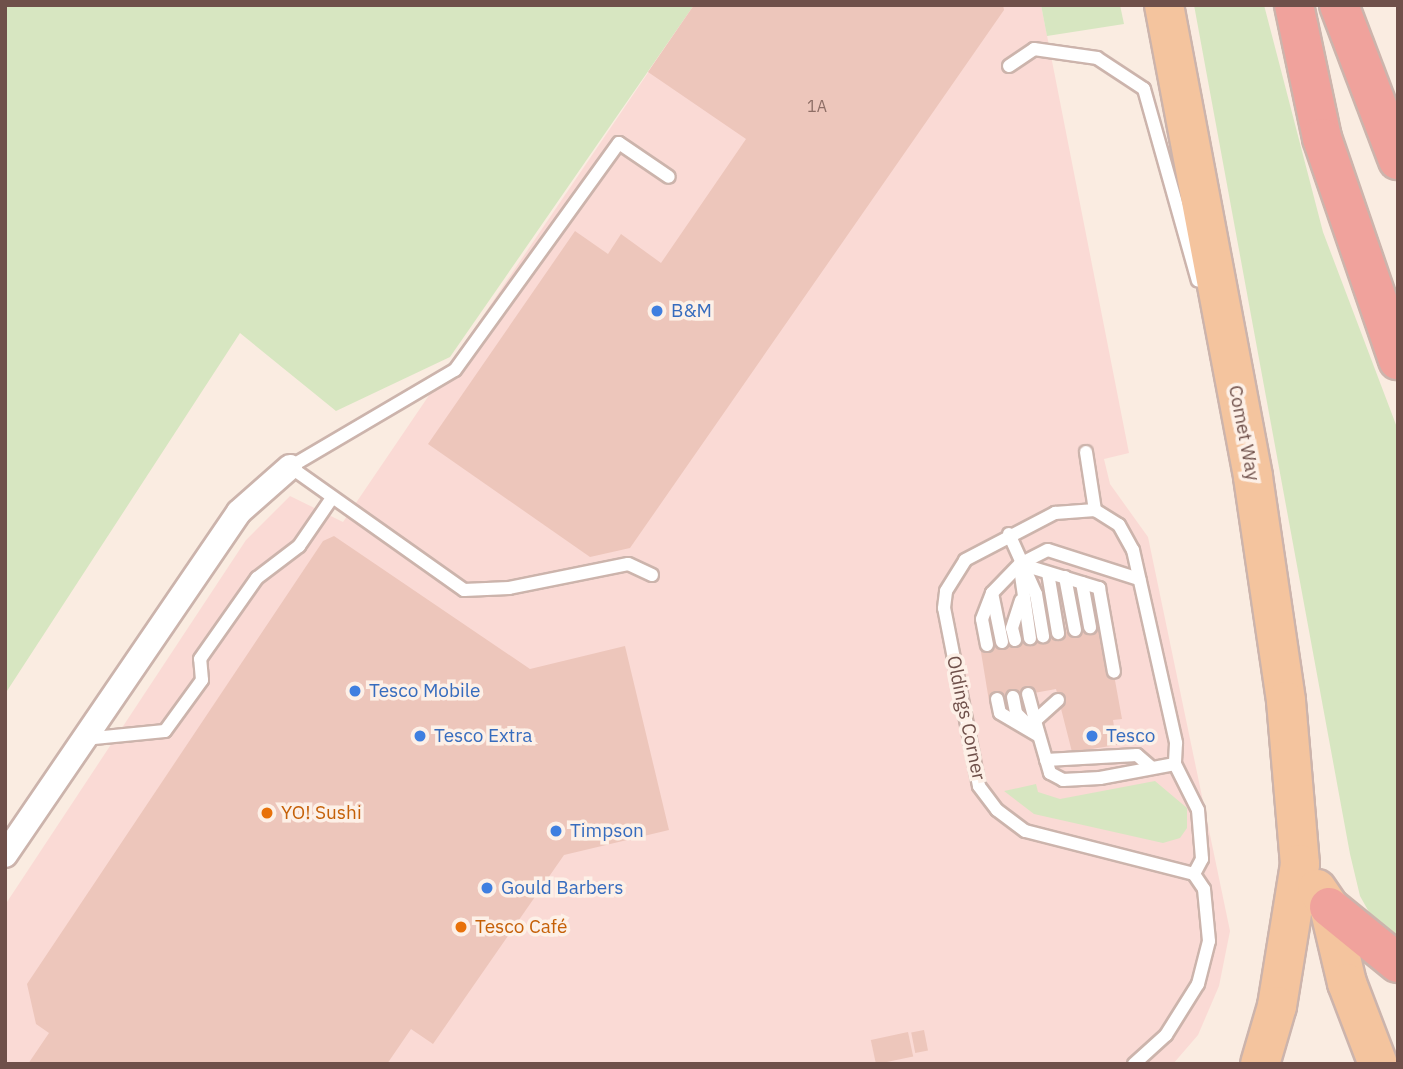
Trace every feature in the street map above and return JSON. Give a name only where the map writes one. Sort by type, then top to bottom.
[{"type":"highway","points":[[1294,5],[1322,138],[1398,360]]},
{"type":"highway","points":[[1339,5],[1398,160]]},
{"type":"highway","points":[[1329,907],[1398,963]]},
{"type":"main road","name":"Comet Way","points":[[1164,5],[1252,477],[1286,701],[1300,864],[1277,1006],[1260,1064]]},
{"type":"main road","name":"Comet Way","points":[[1300,864],[1329,907],[1347,983],[1378,1064]]},
{"type":"street","points":[[5,855],[239,512],[290,467]]},
{"type":"lane","points":[[1009,66],[1034,50],[1097,58],[1144,89],[1200,290]]},
{"type":"lane","points":[[652,575],[628,564],[509,588],[464,590],[290,467],[455,370],[619,143],[669,177]]},
{"type":"lane","points":[[1204,303],[1252,477]]},
{"type":"lane","points":[[1086,452],[1095,510],[1126,537],[1139,579],[1176,743],[1175,764],[1198,810],[1202,859],[1194,874],[1210,912],[1198,984],[1166,1035],[1134,1064]]},
{"type":"lane","points":[[84,739],[164,732],[202,680],[200,659],[257,578],[299,546],[332,498]]},
{"type":"lane","name":"Oldings Corner","points":[[1095,510],[1055,513],[1009,534],[965,559],[946,591],[944,607],[979,786],[997,810],[1025,831],[1194,874]]},
{"type":"lane","points":[[1009,534],[1020,564],[1036,594],[1037,637],[1022,599],[1020,564]]},
{"type":"lane","points":[[987,645],[982,619],[992,593],[1020,564],[1048,550],[1139,579]]},
{"type":"lane","points":[[1020,564],[1099,588],[1114,672]]},
{"type":"lane","points":[[1048,573],[1058,633]]},
{"type":"lane","points":[[1065,577],[1075,630]]},
{"type":"lane","points":[[1082,583],[1090,627]]},
{"type":"lane","points":[[992,593],[1009,641],[1022,599]]},
{"type":"lane","points":[[1028,694],[1050,773],[1063,780],[1175,764]]},
{"type":"lane","points":[[1013,697],[1016,713],[1037,734]]},
{"type":"lane","points":[[1035,721],[1051,698]]},
{"type":"lane","points":[[997,699],[1000,713],[1037,734]]},
{"type":"lane","points":[[1046,760],[1137,755],[1152,768]]},
{"type":"shaded area","points":[[694,5],[1041,5],[1129,453],[1104,459],[1110,484],[1148,537],[1230,931],[1219,986],[1198,1035],[1173,1064],[5,1064],[5,905],[246,540],[290,496],[343,522]]},
{"type":"green space","points":[[5,5],[694,5],[450,357],[336,411],[240,333],[5,694]]},
{"type":"green space","points":[[1041,5],[1120,5],[1124,24],[1047,36]]},
{"type":"green space","points":[[1194,5],[1264,5],[1323,232],[1398,430],[1398,942],[1374,921],[1360,896],[1350,854]]},
{"type":"green space","points":[[1155,781],[1187,808],[1187,828],[1180,838],[1163,843],[1034,814],[1004,791],[1036,784],[1038,792],[1060,799]]},
{"type":"building","name":"B&M","points":[[694,5],[1003,5],[1004,10],[630,548],[590,557],[428,444],[575,231],[608,254],[621,234],[661,263],[746,139],[648,72]]},
{"type":"building","name":"Tesco Extra","points":[[334,536],[530,669],[625,646],[669,830],[564,855],[433,1044],[411,1029],[387,1064],[28,1064],[49,1033],[36,1024],[27,984],[323,541]]},
{"type":"building","name":"Tesco","points":[[1105,625],[1122,719],[1113,720],[1117,745],[1072,752],[1056,689],[989,701],[980,646]]},
{"type":"building","points":[[924,1030],[928,1051],[915,1053],[911,1032]]},
{"type":"building","points":[[908,1032],[913,1056],[876,1064],[871,1040]]},
{"type":"place","name":"B&M","points":[[657,311]]},
{"type":"place","name":"Tesco Mobile","points":[[355,691]]},
{"type":"place","name":"Tesco Extra","points":[[420,736]]},
{"type":"place","name":"Tesco","points":[[1092,736]]},
{"type":"place","name":"YO! Sushi","points":[[267,813]]},
{"type":"place","name":"Timpson","points":[[556,831]]},
{"type":"place","name":"Gould Barbers","points":[[487,888]]},
{"type":"place","name":"Tesco Café","points":[[461,927]]}]
